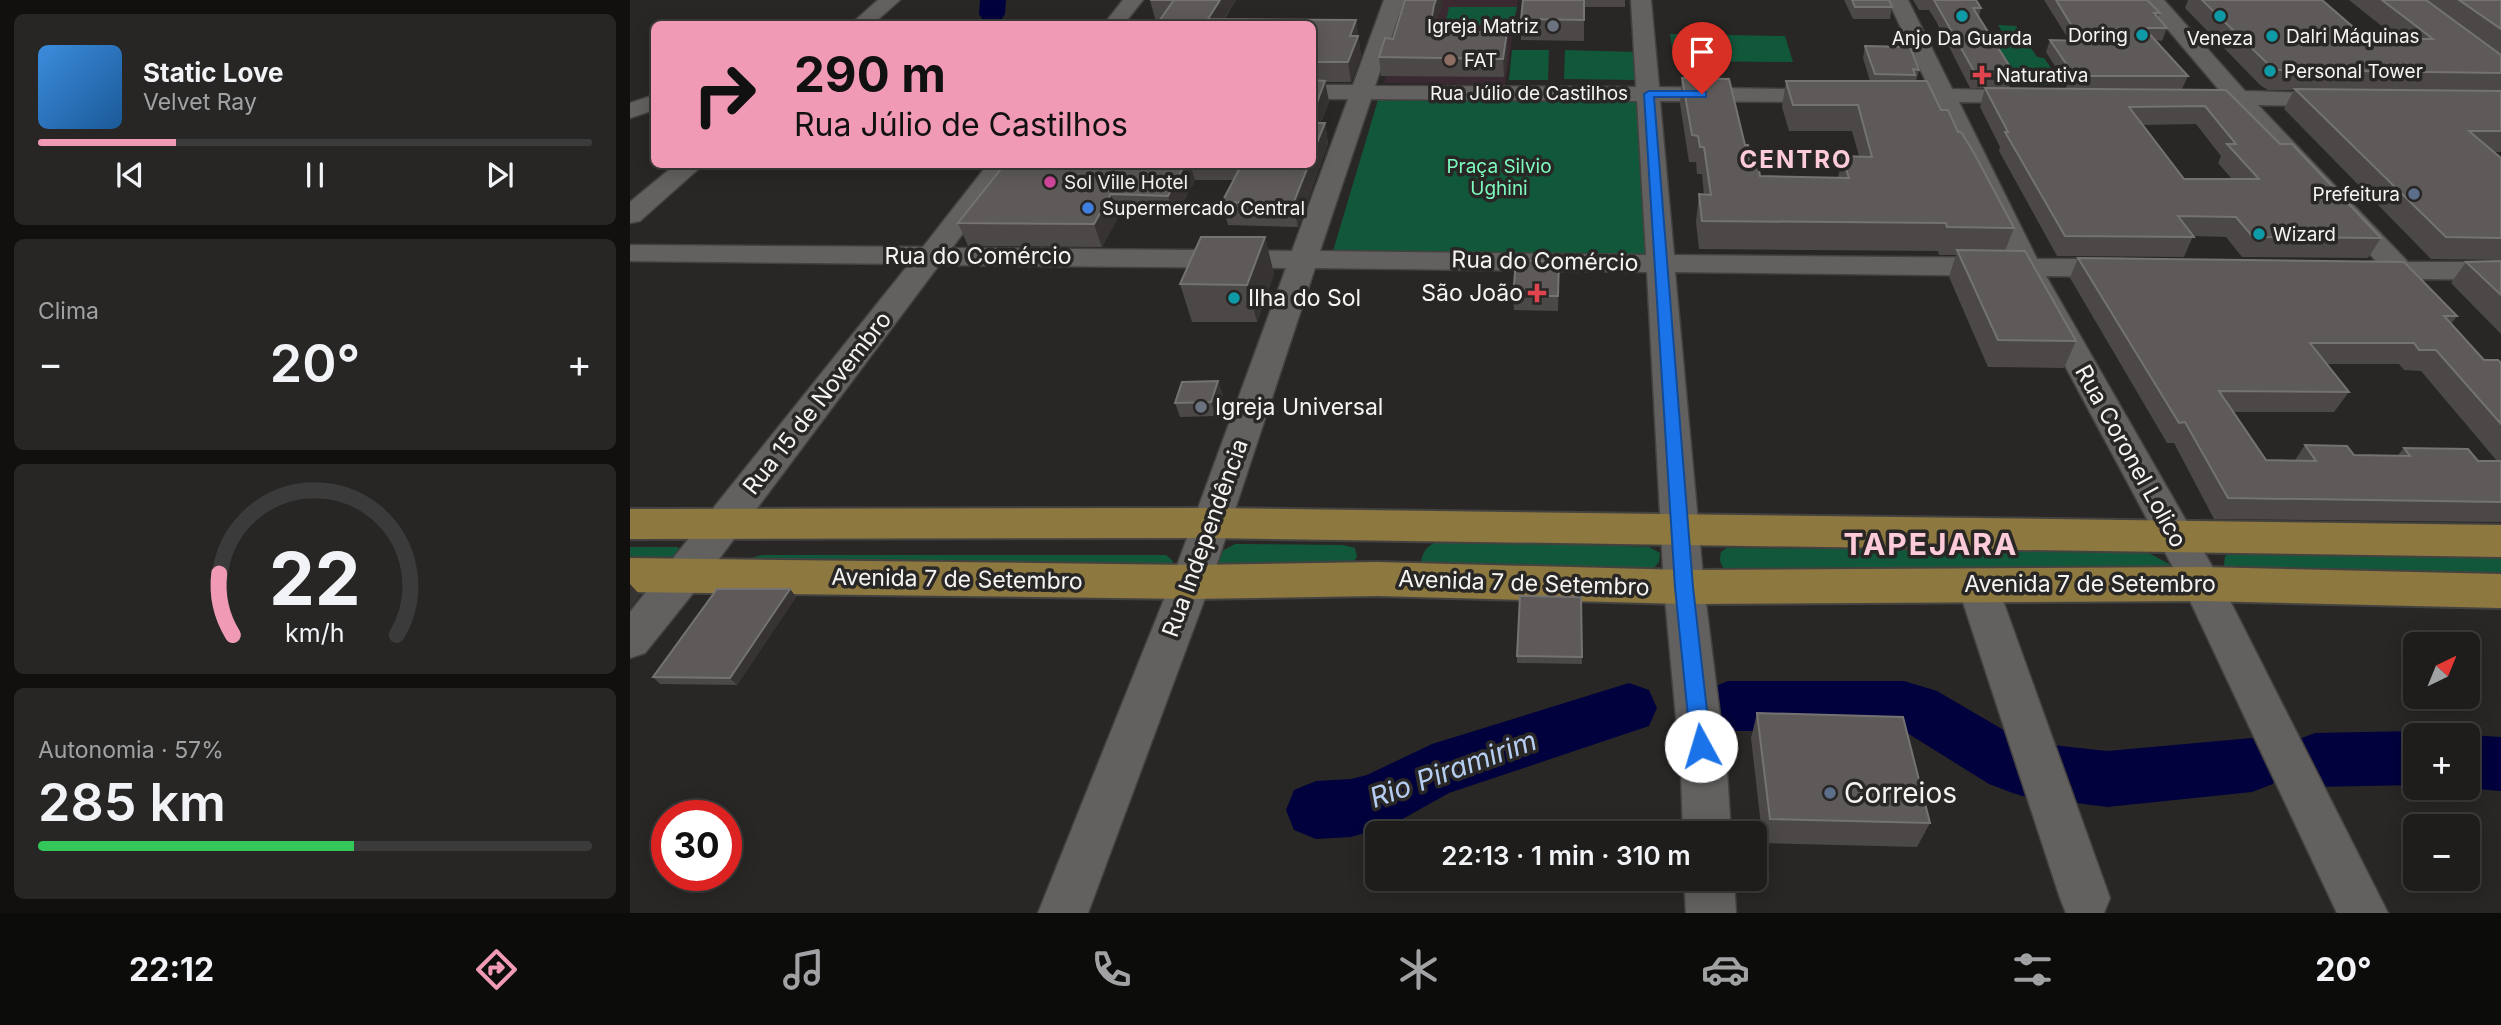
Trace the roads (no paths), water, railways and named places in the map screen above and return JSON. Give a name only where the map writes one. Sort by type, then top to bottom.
[{"type":"main road","points":[[630,524],[1213,523],[2501,541]]},
{"type":"main road","points":[[1377,579],[1396,525]]},
{"type":"main road","name":"Avenida 7 de Setembro","points":[[630,575],[1191,582],[1377,579],[1684,587],[2202,584],[2501,591]]},
{"type":"street","points":[[865,21],[890,0]]},
{"type":"street","points":[[1116,21],[1133,0]]},
{"type":"street","name":"Rua Independência","points":[[1063,913],[1213,523],[1394,0]]},
{"type":"street","points":[[1641,0],[1684,587],[1704,772],[1706,821]]},
{"type":"street","name":"Rua Coronel Lolico","points":[[1898,0],[2027,267],[2202,584],[2363,913]]},
{"type":"street","points":[[2154,0],[2239,98],[2428,300]]},
{"type":"street","points":[[630,87],[651,88]]},
{"type":"street","name":"Rua Júlio de Castilhos","points":[[1316,92],[2051,96]]},
{"type":"street","points":[[2158,97],[2363,99]]},
{"type":"street","points":[[630,111],[651,103]]},
{"type":"street","points":[[630,215],[687,168]]},
{"type":"street","name":"Rua 15 de Novembro","points":[[630,641],[684,576],[999,168]]},
{"type":"street","name":"Rua do Comércio","points":[[630,253],[2151,269]]},
{"type":"street","points":[[2345,270],[2501,271]]},
{"type":"street","points":[[1977,584],[2085,898]]},
{"type":"street","points":[[1710,891],[1711,913]]},
{"type":"waterway","points":[[992,14],[993,0]]},
{"type":"waterway","name":"Rio Piramirim","points":[[1728,706],[1904,706],[1917,709],[2010,765],[2022,769],[2107,779],[2252,765]]},
{"type":"waterway","name":"Rio Piramirim","points":[[1316,810],[1351,808],[1378,801],[1432,771],[1629,708]]},
{"type":"waterway","name":"Rio Piramirim","points":[[2315,760],[2403,758]]},
{"type":"waterway","name":"Rio Piramirim","points":[[2480,763],[2501,764]]},
{"type":"place","name":"Anjo Da Guarda","points":[[1962,16]]},
{"type":"place","name":"Veneza","points":[[2220,16]]},
{"type":"place","name":"Igreja Matriz","points":[[1553,26]]},
{"type":"place","name":"Doring","points":[[2142,35]]},
{"type":"place","name":"Dalri Máquinas","points":[[2272,36]]},
{"type":"place","name":"FAT","points":[[1450,60]]},
{"type":"place","name":"Personal Tower","points":[[2270,71]]},
{"type":"place","name":"Naturativa","points":[[1982,75]]},
{"type":"place","name":"Sol Ville Hotel","points":[[1050,182]]},
{"type":"place","name":"Prefeitura","points":[[2414,194]]},
{"type":"place","name":"Supermercado Central","points":[[1088,208]]},
{"type":"place","name":"Wizard","points":[[2259,234]]},
{"type":"place","name":"São João","points":[[1537,293]]},
{"type":"place","name":"Ilha do Sol","points":[[1234,298]]},
{"type":"place","name":"Igreja Universal","points":[[1201,407]]},
{"type":"place","name":"Correios","points":[[1830,793]]},
{"type":"district","name":"CENTRO","points":[[1796,160]]},
{"type":"district","name":"TAPEJARA","points":[[1931,545]]},
{"type":"park label","name":"Praça Silvio Ughini","points":[[1499,177]]}]
